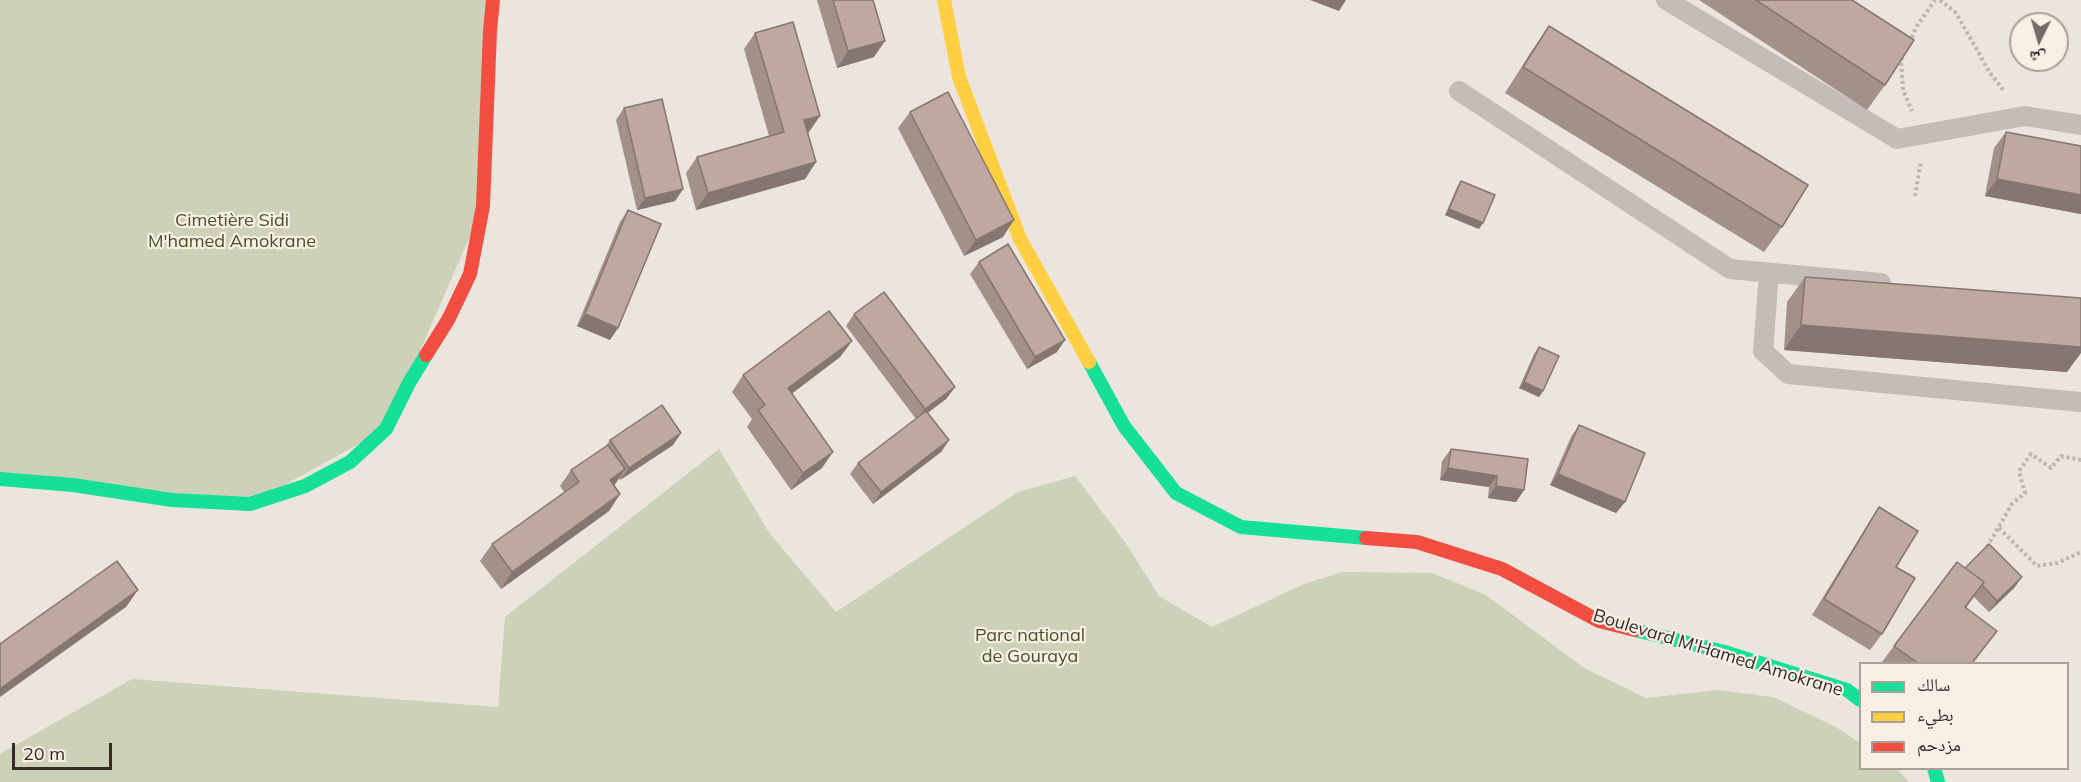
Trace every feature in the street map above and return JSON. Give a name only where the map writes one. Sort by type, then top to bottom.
[{"type":"main road","points":[[0,479],[73,485],[172,500],[250,504],[304,486],[350,462],[386,429],[409,383],[448,320],[470,274],[483,206],[490,31],[494,0]]},
{"type":"main road","name":"Boulevard M'Hamed Amokrane","points":[[944,0],[959,77],[1020,239],[1124,426],[1176,493],[1241,527],[1417,542],[1502,569],[1599,621],[1721,651],[1847,690],[1859,699]]},
{"type":"lane","points":[[1666,0],[1897,139],[2025,116],[2081,125]]},
{"type":"lane","points":[[1459,91],[1730,269],[1904,285]]},
{"type":"lane","points":[[1769,273],[1763,351],[1788,374],[2081,402]]},
{"type":"path","points":[[1915,196],[1923,151],[1923,134],[1903,90],[1900,61],[1917,26],[1938,0],[1956,13],[1990,73],[2025,116]]},
{"type":"path","points":[[1987,549],[2012,504],[2025,493],[2019,471],[2031,454],[2051,468],[2061,456],[2081,460]]},
{"type":"path","points":[[1999,528],[2037,566],[2057,563],[2081,552]]},
{"type":"green space","name":"Cimetière Sidi M'hamed Amokrane","points":[[0,0],[493,0],[483,206],[386,429],[250,504],[0,479]]},
{"type":"green space","name":"Parc national de Gouraya","points":[[719,449],[770,534],[836,612],[1018,492],[1075,476],[1125,542],[1159,596],[1212,627],[1304,584],[1342,572],[1432,573],[1486,595],[1584,668],[1646,698],[1718,690],[1773,697],[1836,727],[1859,742],[1859,770],[1898,770],[1909,782],[0,782],[0,754],[132,679],[498,707],[505,617]]},
{"type":"building","points":[[833,0],[873,0],[885,41],[848,51]]},
{"type":"building","points":[[1756,0],[1852,0],[1914,40],[1885,85]]},
{"type":"building","points":[[793,22],[820,116],[804,120],[816,162],[708,193],[697,157],[784,132],[755,33]]},
{"type":"building","points":[[1549,26],[1808,185],[1782,227],[1523,67]]},
{"type":"building","points":[[948,92],[1014,220],[976,240],[910,112]]},
{"type":"building","points":[[662,99],[683,189],[645,198],[624,108]]},
{"type":"building","points":[[2006,132],[2081,146],[2081,195],[1997,179]]},
{"type":"building","points":[[1461,181],[1495,195],[1483,223],[1449,209]]},
{"type":"building","points":[[628,210],[661,224],[618,328],[585,314]]},
{"type":"building","points":[[1008,244],[1065,340],[1035,357],[979,262]]},
{"type":"building","points":[[1805,277],[2081,298],[2081,347],[1801,325]]},
{"type":"building","points":[[884,292],[955,387],[925,409],[854,314]]},
{"type":"building","points":[[829,311],[852,341],[788,388],[833,452],[803,473],[758,410],[765,405],[743,375]]},
{"type":"building","points":[[1539,347],[1559,356],[1543,391],[1524,382]]},
{"type":"building","points":[[662,405],[681,433],[629,468],[610,440]]},
{"type":"building","points":[[926,411],[949,440],[881,492],[858,463]]},
{"type":"building","points":[[1579,425],[1645,453],[1625,502],[1558,474]]},
{"type":"building","points":[[608,445],[625,469],[610,480],[620,494],[512,572],[492,544],[579,482],[571,470]]},
{"type":"building","points":[[1451,449],[1528,459],[1524,490],[1496,486],[1497,476],[1448,468]]},
{"type":"building","points":[[1879,507],[1918,531],[1896,567],[1915,578],[1882,634],[1824,599]]},
{"type":"building","points":[[1989,544],[2022,577],[1997,601],[1982,585],[1984,582],[1965,568]]},
{"type":"building","points":[[117,561],[138,590],[0,689],[0,644]]},
{"type":"building","points":[[1957,562],[1984,582],[1965,607],[1997,631],[1973,662],[1917,662],[1894,646]]},
{"type":"traffic: fast","points":[[0,479],[73,485],[172,500],[250,504],[305,486],[350,462],[386,429],[426,355]]},
{"type":"traffic: fast","points":[[1089,362],[1124,426],[1176,493],[1241,527],[1366,538]]},
{"type":"traffic: fast","points":[[1635,630],[1721,651],[1847,690],[1859,699]]},
{"type":"traffic: fast","points":[[1935,770],[1938,782]]},
{"type":"traffic: slow","points":[[944,0],[959,77],[1020,239],[1089,362]]},
{"type":"traffic: jam","points":[[426,355],[448,320],[470,274],[483,206],[493,0]]},
{"type":"traffic: jam","points":[[1366,538],[1417,542],[1502,569],[1599,621],[1635,630]]}]
